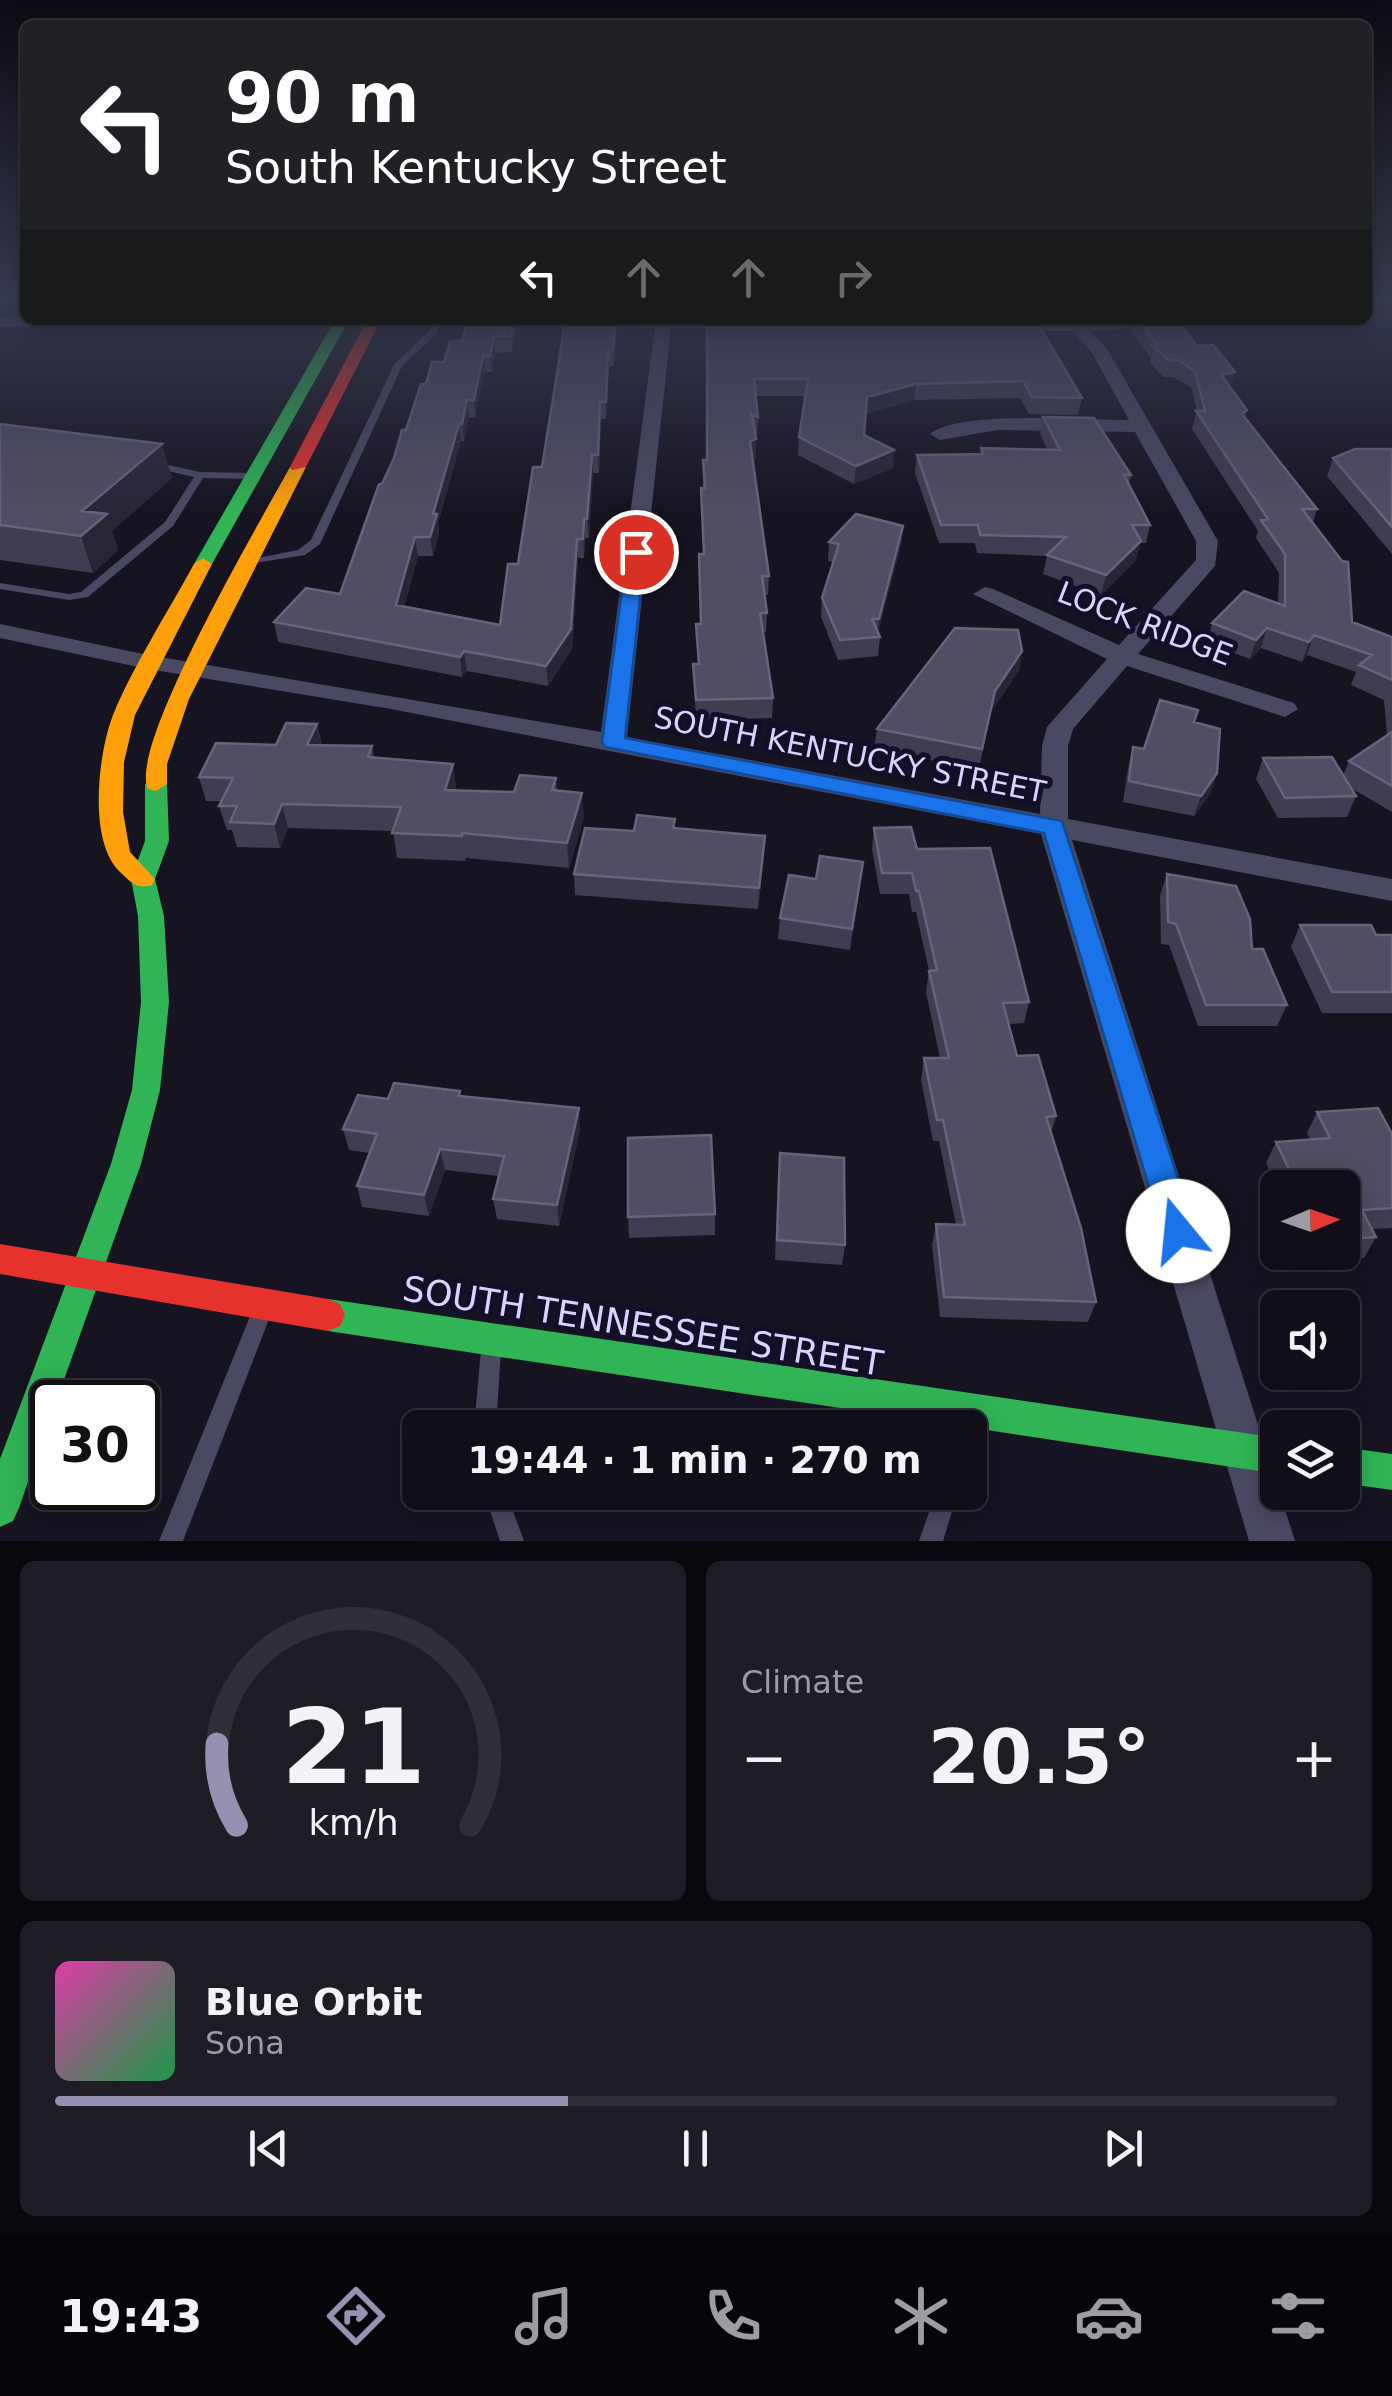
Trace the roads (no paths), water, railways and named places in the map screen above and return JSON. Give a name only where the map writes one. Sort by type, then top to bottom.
[{"type":"main road","points":[[143,879],[118,855],[111,785],[124,715],[148,662],[314,369]]},
{"type":"main road","points":[[1,1502],[130,1151],[150,1063],[154,974],[143,879],[157,841],[156,764],[168,723],[349,369]]},
{"type":"main road","name":"SOUTH TENNESSEE STREET","points":[[0,1259],[913,1410]]},
{"type":"main road","name":"SOUTH TENNESSEE STREET","points":[[987,1421],[1260,1454]]},
{"type":"main road","points":[[1360,1468],[1392,1472]]},
{"type":"street","points":[[613,742],[657,369]]},
{"type":"street","points":[[1109,369],[1207,542],[1206,561],[1060,727],[1055,746],[1054,827],[1260,1448]]},
{"type":"street","points":[[940,434],[998,424],[1141,426]]},
{"type":"street","name":"LOCK RIDGE","points":[[985,594],[1124,657],[1284,709]]},
{"type":"street","name":"SOUTH KENTUCKY STREET","points":[[0,631],[148,662],[613,742],[1392,890]]},
{"type":"street","points":[[1268,1510],[1272,1541]]},
{"type":"lane","points":[[250,562],[301,553],[316,542],[396,369]]},
{"type":"lane","points":[[145,463],[200,475],[252,476]]},
{"type":"lane","points":[[0,586],[69,597],[84,595],[169,524],[200,475]]},
{"type":"lane","points":[[171,1541],[264,1305]]},
{"type":"lane","points":[[486,1410],[492,1339]]},
{"type":"lane","points":[[501,1510],[512,1541]]},
{"type":"lane","points":[[931,1541],[941,1510]]}]
